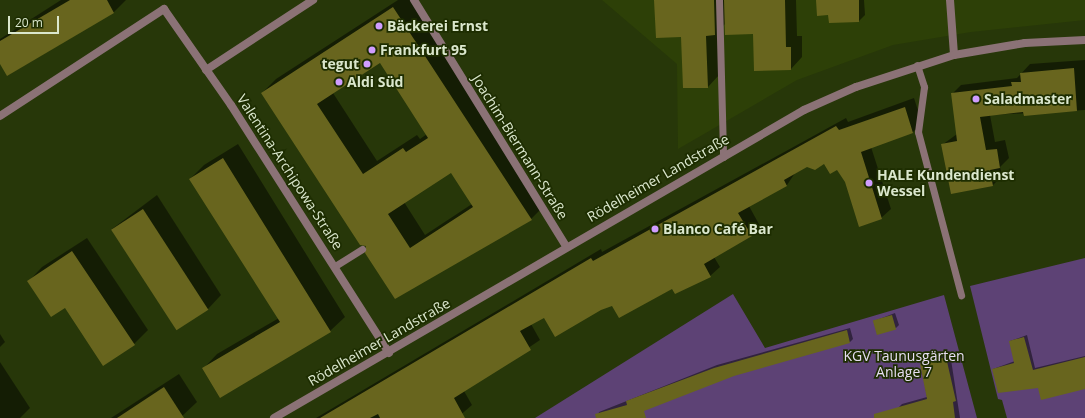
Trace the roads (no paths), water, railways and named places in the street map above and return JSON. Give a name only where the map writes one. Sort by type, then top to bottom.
[{"type":"street","points":[[206,70],[313,0]]},
{"type":"street","name":"Joachim-Biermann-Straße","points":[[414,0],[566,246]]},
{"type":"street","points":[[950,0],[954,55]]},
{"type":"street","name":"Valentina-Archipowa-Straße","points":[[0,116],[164,9],[335,266],[389,353]]},
{"type":"street","name":"Rödelheimer Landstraße","points":[[274,418],[389,353],[566,246],[804,110],[917,65],[954,55],[1025,43],[1085,40]]},
{"type":"lane","points":[[719,0],[723,157]]},
{"type":"lane","points":[[917,65],[924,87],[918,132],[961,295]]},
{"type":"lane","points":[[335,266],[362,249]]},
{"type":"place","name":"Bäckerei Ernst","points":[[379,26]]},
{"type":"place","name":"Frankfurt 95","points":[[372,50]]},
{"type":"place","name":"tegut","points":[[367,64]]},
{"type":"place","name":"Aldi Süd","points":[[339,82]]},
{"type":"place","name":"Saladmaster","points":[[976,99]]},
{"type":"place","name":"HALE Kundendienst Wessel","points":[[869,183]]},
{"type":"place","name":"Blanco Café Bar","points":[[655,229]]},
{"type":"park label","name":"KGV Taunusgärten Anlage 7","points":[[904,364]]}]
